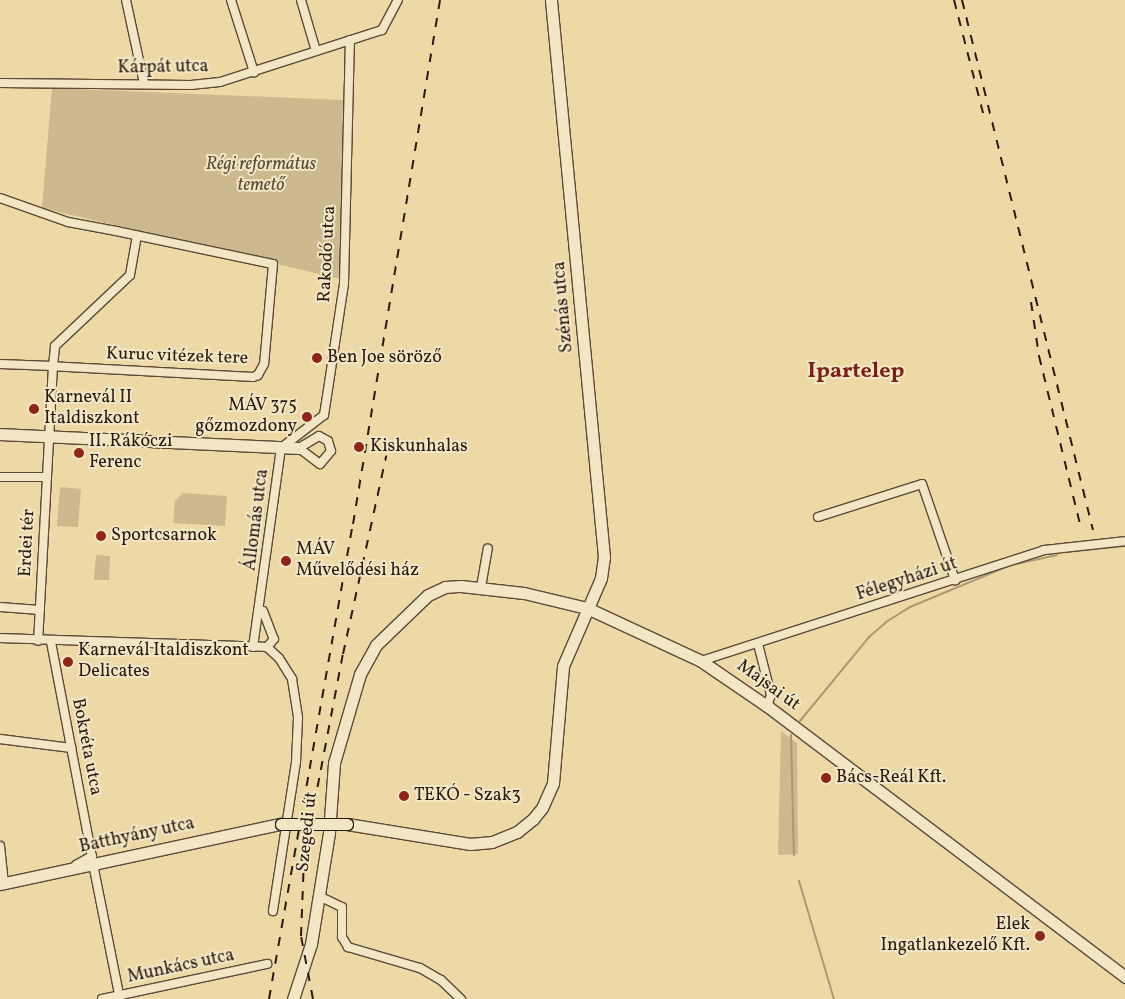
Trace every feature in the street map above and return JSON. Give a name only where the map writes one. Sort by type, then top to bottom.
[{"type":"main road","name":"Szénás utca","points":[[551,0],[604,557],[600,578],[587,608]]},
{"type":"main road","points":[[0,434],[299,448]]},
{"type":"main road","name":"Majsai út","points":[[362,670],[376,645],[428,596],[445,587],[481,587],[550,598],[587,608],[700,660],[766,706],[1125,977]]},
{"type":"main road","points":[[574,632],[587,608]]},
{"type":"main road","points":[[574,632],[590,619],[606,616]]},
{"type":"main road","name":"Batthyány utca","points":[[2,883],[69,869],[92,860],[281,824],[347,824],[470,844],[497,841],[524,827],[542,808],[553,783],[560,684],[574,632]]},
{"type":"main road","name":"Szegedi út","points":[[292,999],[311,944],[319,896],[334,763],[362,670]]},
{"type":"street","points":[[126,0],[144,83]]},
{"type":"street","points":[[231,0],[254,72]]},
{"type":"street","points":[[301,0],[316,51]]},
{"type":"street","name":"Kárpát utca","points":[[0,83],[208,84],[254,72],[384,28],[398,0]]},
{"type":"street","name":"Rakodó utca","points":[[281,448],[325,411],[344,283],[350,40]]},
{"type":"street","name":"Kuruc vitézek tere","points":[[0,198],[68,222],[273,264],[264,364],[260,372],[252,377],[0,364]]},
{"type":"street","points":[[49,436],[55,346],[130,275],[137,236]]},
{"type":"street","name":"Erdei tér","points":[[38,641],[49,436]]},
{"type":"street","name":"Állomás utca","points":[[254,647],[281,448]]},
{"type":"street","points":[[0,477],[47,477]]},
{"type":"street","points":[[818,517],[922,484],[955,580]]},
{"type":"street","name":"Félegyházi út","points":[[700,660],[758,644],[1044,550],[1125,541]]},
{"type":"street","points":[[481,587],[488,548]]},
{"type":"street","name":"Állomás utca","points":[[262,596],[263,614],[274,640],[267,647]]},
{"type":"street","points":[[0,607],[40,610]]},
{"type":"street","points":[[0,638],[51,642],[267,647],[279,658],[292,679],[298,718],[296,762],[273,911]]},
{"type":"street","name":"Bokréta utca","points":[[51,642],[119,997]]},
{"type":"street","points":[[758,644],[771,695],[766,706]]},
{"type":"street","points":[[0,738],[71,748]]},
{"type":"street","points":[[0,846],[2,883]]},
{"type":"street","points":[[319,896],[342,907],[342,937],[348,947],[420,968],[441,980],[461,999]]},
{"type":"street","name":"Munkács utca","points":[[102,999],[119,997],[267,964]]},
{"type":"green space","name":"Régi református temető","points":[[52,88],[343,100],[340,279],[42,208]]},
{"type":"green space","points":[[60,487],[81,489],[78,527],[57,526]]},
{"type":"green space","points":[[183,493],[227,496],[225,526],[173,523],[175,501]]},
{"type":"green space","points":[[96,555],[110,556],[109,580],[94,580]]},
{"type":"green space","points":[[781,731],[797,743],[798,854],[778,855]]},
{"type":"waterway","points":[[1066,552],[1125,546]]},
{"type":"waterway","points":[[800,721],[869,637],[886,622],[910,607],[1011,565],[1057,555]]},
{"type":"waterway","points":[[791,735],[794,855]]},
{"type":"waterway","points":[[799,881],[834,999]]},
{"type":"railway","points":[[269,999],[353,524],[440,0]]},
{"type":"railway","points":[[954,0],[985,121]]},
{"type":"railway","points":[[962,0],[1093,530]]},
{"type":"railway","points":[[1031,302],[1039,356],[1080,524]]},
{"type":"railway","points":[[313,999],[301,936],[304,858],[343,654],[386,456]]},
{"type":"place","name":"Ben Joe söröző","points":[[317,358]]},
{"type":"place","name":"Karnevál II Italdiszkont","points":[[34,409]]},
{"type":"place","name":"MÁV 375 gőzmozdony","points":[[307,417]]},
{"type":"place","name":"Kiskunhalas","points":[[359,447]]},
{"type":"place","name":"II. Rákóczi Ferenc","points":[[79,453]]},
{"type":"place","name":"Sportcsarnok","points":[[101,536]]},
{"type":"place","name":"MÁV Művelődési ház","points":[[286,561]]},
{"type":"place","name":"Karnevál Italdiszkont Delicates","points":[[68,662]]},
{"type":"place","name":"Bács-Reál Kft.","points":[[826,778]]},
{"type":"place","name":"TEKÓ - Szak3","points":[[404,796]]},
{"type":"place","name":"Elek Ingatlankezelő Kft.","points":[[1040,936]]},
{"type":"district","name":"Ipartelep","points":[[856,372]]}]
